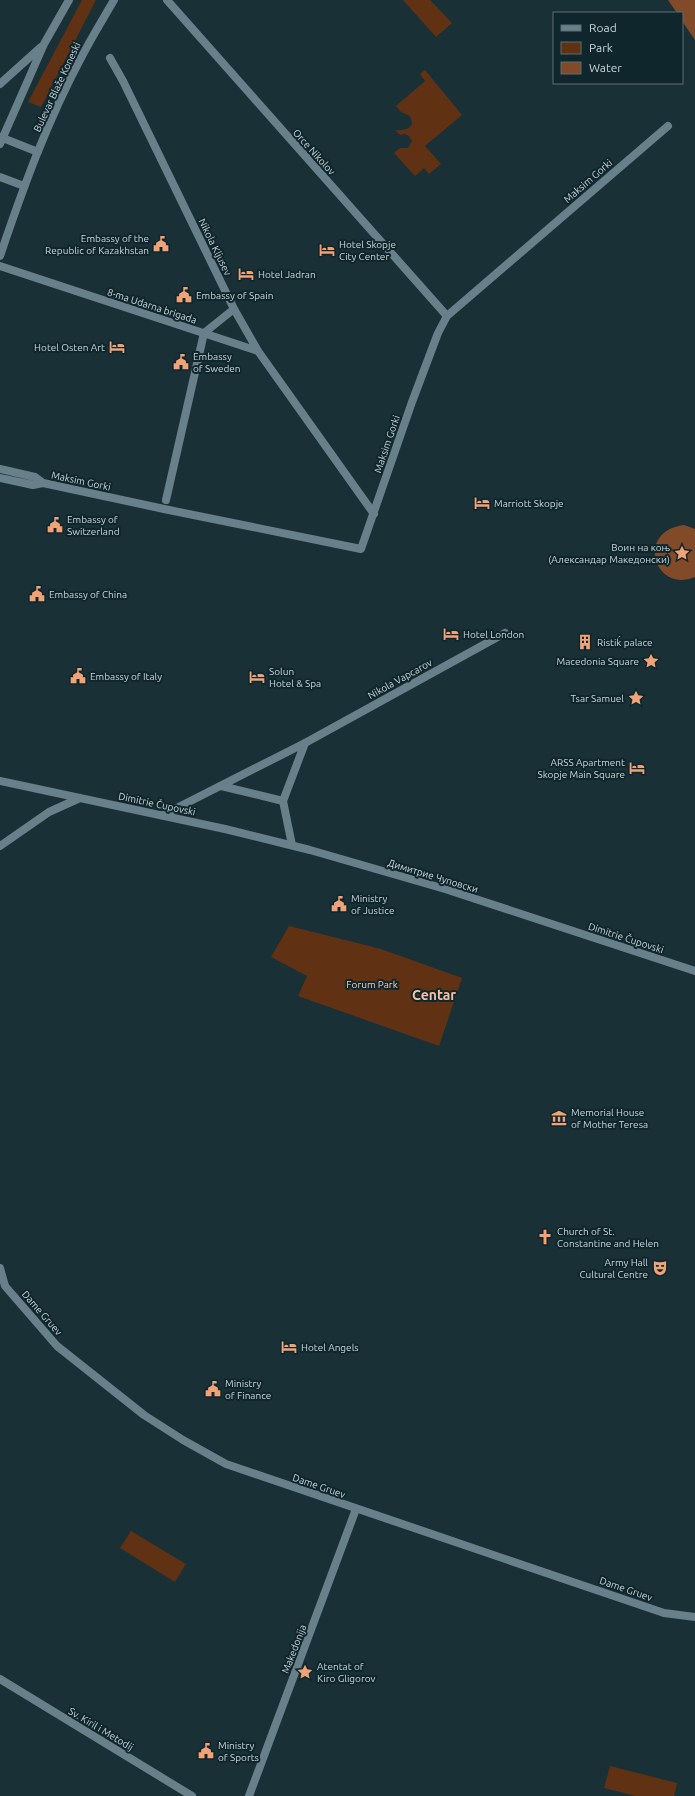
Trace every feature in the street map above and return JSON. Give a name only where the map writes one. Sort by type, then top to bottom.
[{"type":"street","points":[[38,152],[1,140],[44,44],[69,0]]},
{"type":"street","name":"Bulevar Blaže Koneski","points":[[0,256],[24,186],[38,152],[81,56],[114,0]]},
{"type":"street","name":"Orce Nikolov","points":[[167,0],[447,316]]},
{"type":"street","points":[[0,84],[44,44]]},
{"type":"street","name":"Nikola Kljusev","points":[[110,58],[123,81],[234,309],[258,351],[374,514]]},
{"type":"street","name":"Maksim Gorki","points":[[0,478],[33,485],[43,483],[361,549],[412,402],[438,333],[447,316],[668,126]]},
{"type":"street","points":[[0,177],[24,186]]},
{"type":"street","name":"8-ma Udarna brigada","points":[[0,266],[204,333],[166,500]]},
{"type":"street","points":[[204,333],[234,309]]},
{"type":"street","points":[[204,333],[258,351]]},
{"type":"street","name":"Maksim Gorki","points":[[0,469],[35,477],[43,483]]},
{"type":"street","name":"Nikola Vapcarov","points":[[163,815],[305,743],[505,633]]},
{"type":"street","points":[[292,845],[283,801],[305,743]]},
{"type":"street","name":"Dimitrie Čupovski","points":[[0,781],[163,815],[292,845],[445,889],[695,971]]},
{"type":"street","points":[[221,786],[283,801]]},
{"type":"street","points":[[0,846],[49,812],[80,798]]},
{"type":"street","name":"Dame Gruev","points":[[0,1268],[5,1286],[57,1346],[144,1415],[183,1440],[226,1464],[664,1613],[695,1617]]},
{"type":"street","name":"Makedonija","points":[[248,1796],[356,1509]]},
{"type":"street","name":"Sv. Kiril i Metodij","points":[[0,1679],[192,1796]]},
{"type":"green space","points":[[82,0],[96,0],[41,107],[28,102]]},
{"type":"green space","points":[[403,0],[430,0],[452,23],[436,37]]},
{"type":"green space","points":[[425,70],[462,115],[425,146],[441,164],[429,174],[424,168],[415,176],[394,153],[400,148],[408,148],[412,141],[409,136],[405,134],[400,135],[395,130],[408,128],[412,124],[410,116],[401,112],[396,106],[425,81],[420,74]]},
{"type":"green space","name":"Forum Park","points":[[289,926],[381,949],[462,978],[439,1046],[298,996],[307,976],[271,957]]},
{"type":"green space","points":[[131,1531],[186,1564],[175,1582],[120,1548]]},
{"type":"green space","points":[[610,1766],[677,1783],[674,1796],[636,1796],[604,1788]]},
{"type":"water","points":[[668,0],[695,0],[695,40],[683,22],[683,12],[676,12]]},
{"type":"water","points":[[684,525],[695,529],[695,577],[681,580],[669,577],[661,570],[656,560],[655,549],[659,538],[669,530]]},
{"type":"place","name":"Embassy of the Republic of Kazakhstan","points":[[161,244]]},
{"type":"place","name":"Hotel Skopje City Center","points":[[327,250]]},
{"type":"place","name":"Hotel Jadran","points":[[246,274]]},
{"type":"place","name":"Embassy of Spain","points":[[184,295]]},
{"type":"place","name":"Hotel Osten Art","points":[[117,347]]},
{"type":"place","name":"Embassy of Sweden","points":[[181,362]]},
{"type":"place","name":"Marriott Skopje","points":[[482,503]]},
{"type":"place","name":"Embassy of Switzerland","points":[[55,525]]},
{"type":"place","name":"Воин на коњ (Александар Македонски)","points":[[682,553]]},
{"type":"place","name":"Embassy of China","points":[[37,594]]},
{"type":"place","name":"Hotel London","points":[[451,634]]},
{"type":"place","name":"Ristiḱ palace","points":[[585,642]]},
{"type":"place","name":"Macedonia Square","points":[[651,661]]},
{"type":"place","name":"Embassy of Italy","points":[[78,676]]},
{"type":"place","name":"Solun Hotel & Spa","points":[[257,677]]},
{"type":"place","name":"Tsar Samuel","points":[[636,698]]},
{"type":"place","name":"ARSS Apartment Skopje Main Square","points":[[637,768]]},
{"type":"place","name":"Ministry of Justice","points":[[339,904]]},
{"type":"place","name":"Memorial House of Mother Teresa","points":[[559,1118]]},
{"type":"place","name":"Church of St. Constantine and Helen","points":[[545,1237]]},
{"type":"place","name":"Army Hall Cultural Centre","points":[[660,1268]]},
{"type":"place","name":"Hotel Angels","points":[[289,1347]]},
{"type":"place","name":"Ministry of Finance","points":[[213,1389]]},
{"type":"place","name":"Atentat of Kiro Gligorov","points":[[305,1672]]},
{"type":"place","name":"Ministry of Sports","points":[[206,1751]]},
{"type":"district","name":"Centar","points":[[434,995]]}]
